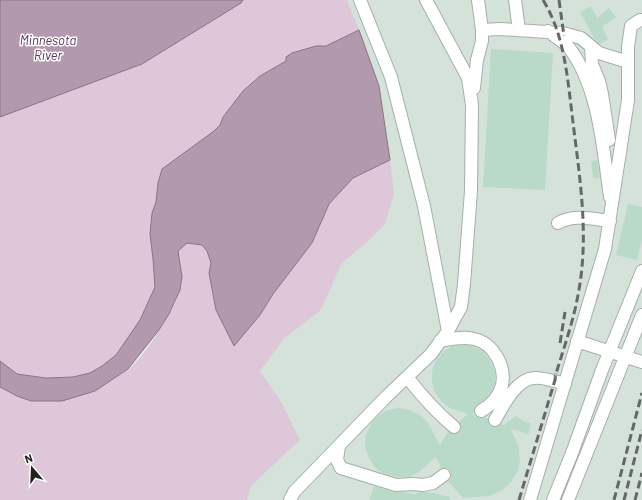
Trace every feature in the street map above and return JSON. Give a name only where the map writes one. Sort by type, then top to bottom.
[{"type":"lane","points":[[360,0],[390,77],[424,206],[448,331]]},
{"type":"lane","points":[[426,0],[443,33],[459,58],[468,78],[472,105]]},
{"type":"lane","points":[[290,500],[294,492],[406,377],[431,354],[448,331],[461,307],[471,191],[472,105],[477,60],[482,41],[478,0]]},
{"type":"lane","points":[[514,0],[519,30]]},
{"type":"lane","points":[[530,500],[605,249],[628,100],[628,62],[631,26],[642,20]]},
{"type":"lane","points":[[482,30],[548,31],[558,34],[563,33],[581,38],[599,53],[628,62]]},
{"type":"lane","points":[[548,31],[569,48],[585,76],[599,124],[611,210]]},
{"type":"lane","points":[[591,47],[592,64],[599,81],[607,122],[611,210]]},
{"type":"lane","points":[[558,223],[564,220],[584,217],[611,210]]},
{"type":"lane","points":[[553,500],[642,271]]},
{"type":"lane","points":[[568,500],[642,315]]},
{"type":"lane","points":[[440,342],[454,338],[476,339],[492,350],[497,356],[502,376],[502,384],[494,400],[481,411]]},
{"type":"lane","points":[[577,341],[642,362]]},
{"type":"lane","points":[[406,377],[427,402],[454,427]]},
{"type":"lane","points":[[495,420],[510,394],[524,382],[534,378],[565,384]]},
{"type":"lane","points":[[339,446],[337,460],[341,468],[396,485],[423,485],[433,483],[444,475]]},
{"type":"shaded area","points":[[243,0],[347,0],[359,30],[326,46],[316,46],[260,76],[223,116],[220,125],[214,131],[162,169],[158,183],[156,202],[152,213],[152,247],[155,287],[140,320],[116,355],[90,373],[73,377],[46,378],[17,374],[0,361],[0,117],[142,64],[241,3]]},
{"type":"shaded area","points":[[347,0],[642,0],[642,500],[247,500],[252,485],[300,440],[282,403],[259,371],[284,339],[321,310],[342,263],[364,245],[385,224],[379,86]]},
{"type":"shaded area","points":[[390,160],[394,194],[385,224],[364,245],[342,263],[321,310],[284,339],[260,371],[282,403],[300,440],[252,485],[247,500],[0,500],[0,387],[17,396],[31,401],[118,375],[128,370],[151,343],[177,299],[182,281],[178,251],[187,243],[202,245],[207,251],[211,263],[209,273],[216,310],[234,345],[260,315],[273,294],[312,243],[329,204],[353,178]]},
{"type":"water","name":"Minnesota River","points":[[0,0],[243,0],[241,3],[142,64],[0,117]]},
{"type":"water","points":[[359,30],[379,86],[390,160],[353,178],[329,204],[312,243],[273,294],[260,315],[234,346],[216,310],[209,273],[211,263],[207,251],[202,245],[187,243],[178,251],[182,277],[180,290],[169,314],[159,330],[128,369],[95,391],[62,401],[31,401],[17,396],[0,387],[0,361],[17,374],[46,378],[73,377],[90,373],[116,355],[140,320],[155,287],[150,234],[152,213],[156,202],[158,183],[162,169],[214,131],[220,125],[223,117],[243,91],[260,76],[286,61],[286,57],[292,53],[316,46],[326,46]]},
{"type":"building","points":[[591,6],[597,18],[609,8],[616,17],[602,27],[608,39],[600,44],[595,40],[580,12]]},
{"type":"building","points":[[491,49],[553,53],[545,190],[483,187]]},
{"type":"building","points":[[597,160],[600,178],[593,178],[591,161]]},
{"type":"building","points":[[628,204],[642,207],[642,240],[637,260],[616,255]]},
{"type":"building","points":[[452,346],[472,346],[482,351],[490,360],[495,372],[495,383],[492,390],[486,398],[475,407],[473,415],[478,418],[488,418],[489,424],[495,427],[498,427],[501,424],[504,425],[516,416],[523,421],[531,423],[528,434],[511,429],[519,448],[520,460],[517,473],[510,483],[501,491],[489,496],[463,498],[448,481],[451,478],[450,471],[447,468],[441,468],[436,457],[419,472],[409,477],[397,477],[383,473],[375,468],[365,447],[366,435],[371,424],[378,416],[388,410],[399,408],[410,410],[420,415],[428,423],[440,445],[448,432],[453,434],[459,432],[461,428],[459,422],[468,414],[450,408],[441,401],[435,392],[432,382],[432,371],[436,360],[444,351]]},
{"type":"building","points":[[374,486],[394,492],[405,492],[416,495],[417,492],[428,492],[450,497],[450,500],[369,500]]},
{"type":"railway","points":[[543,0],[556,27],[564,55],[580,182],[583,227],[583,249],[578,295],[571,326],[555,377]]},
{"type":"railway","points":[[559,0],[564,36]]},
{"type":"railway","points":[[560,343],[565,312]]},
{"type":"railway","points":[[519,500],[556,373]]},
{"type":"railway","points":[[614,500],[642,393]]},
{"type":"railway","points":[[624,500],[642,430]]},
{"type":"railway","points":[[635,500],[642,473]]}]
